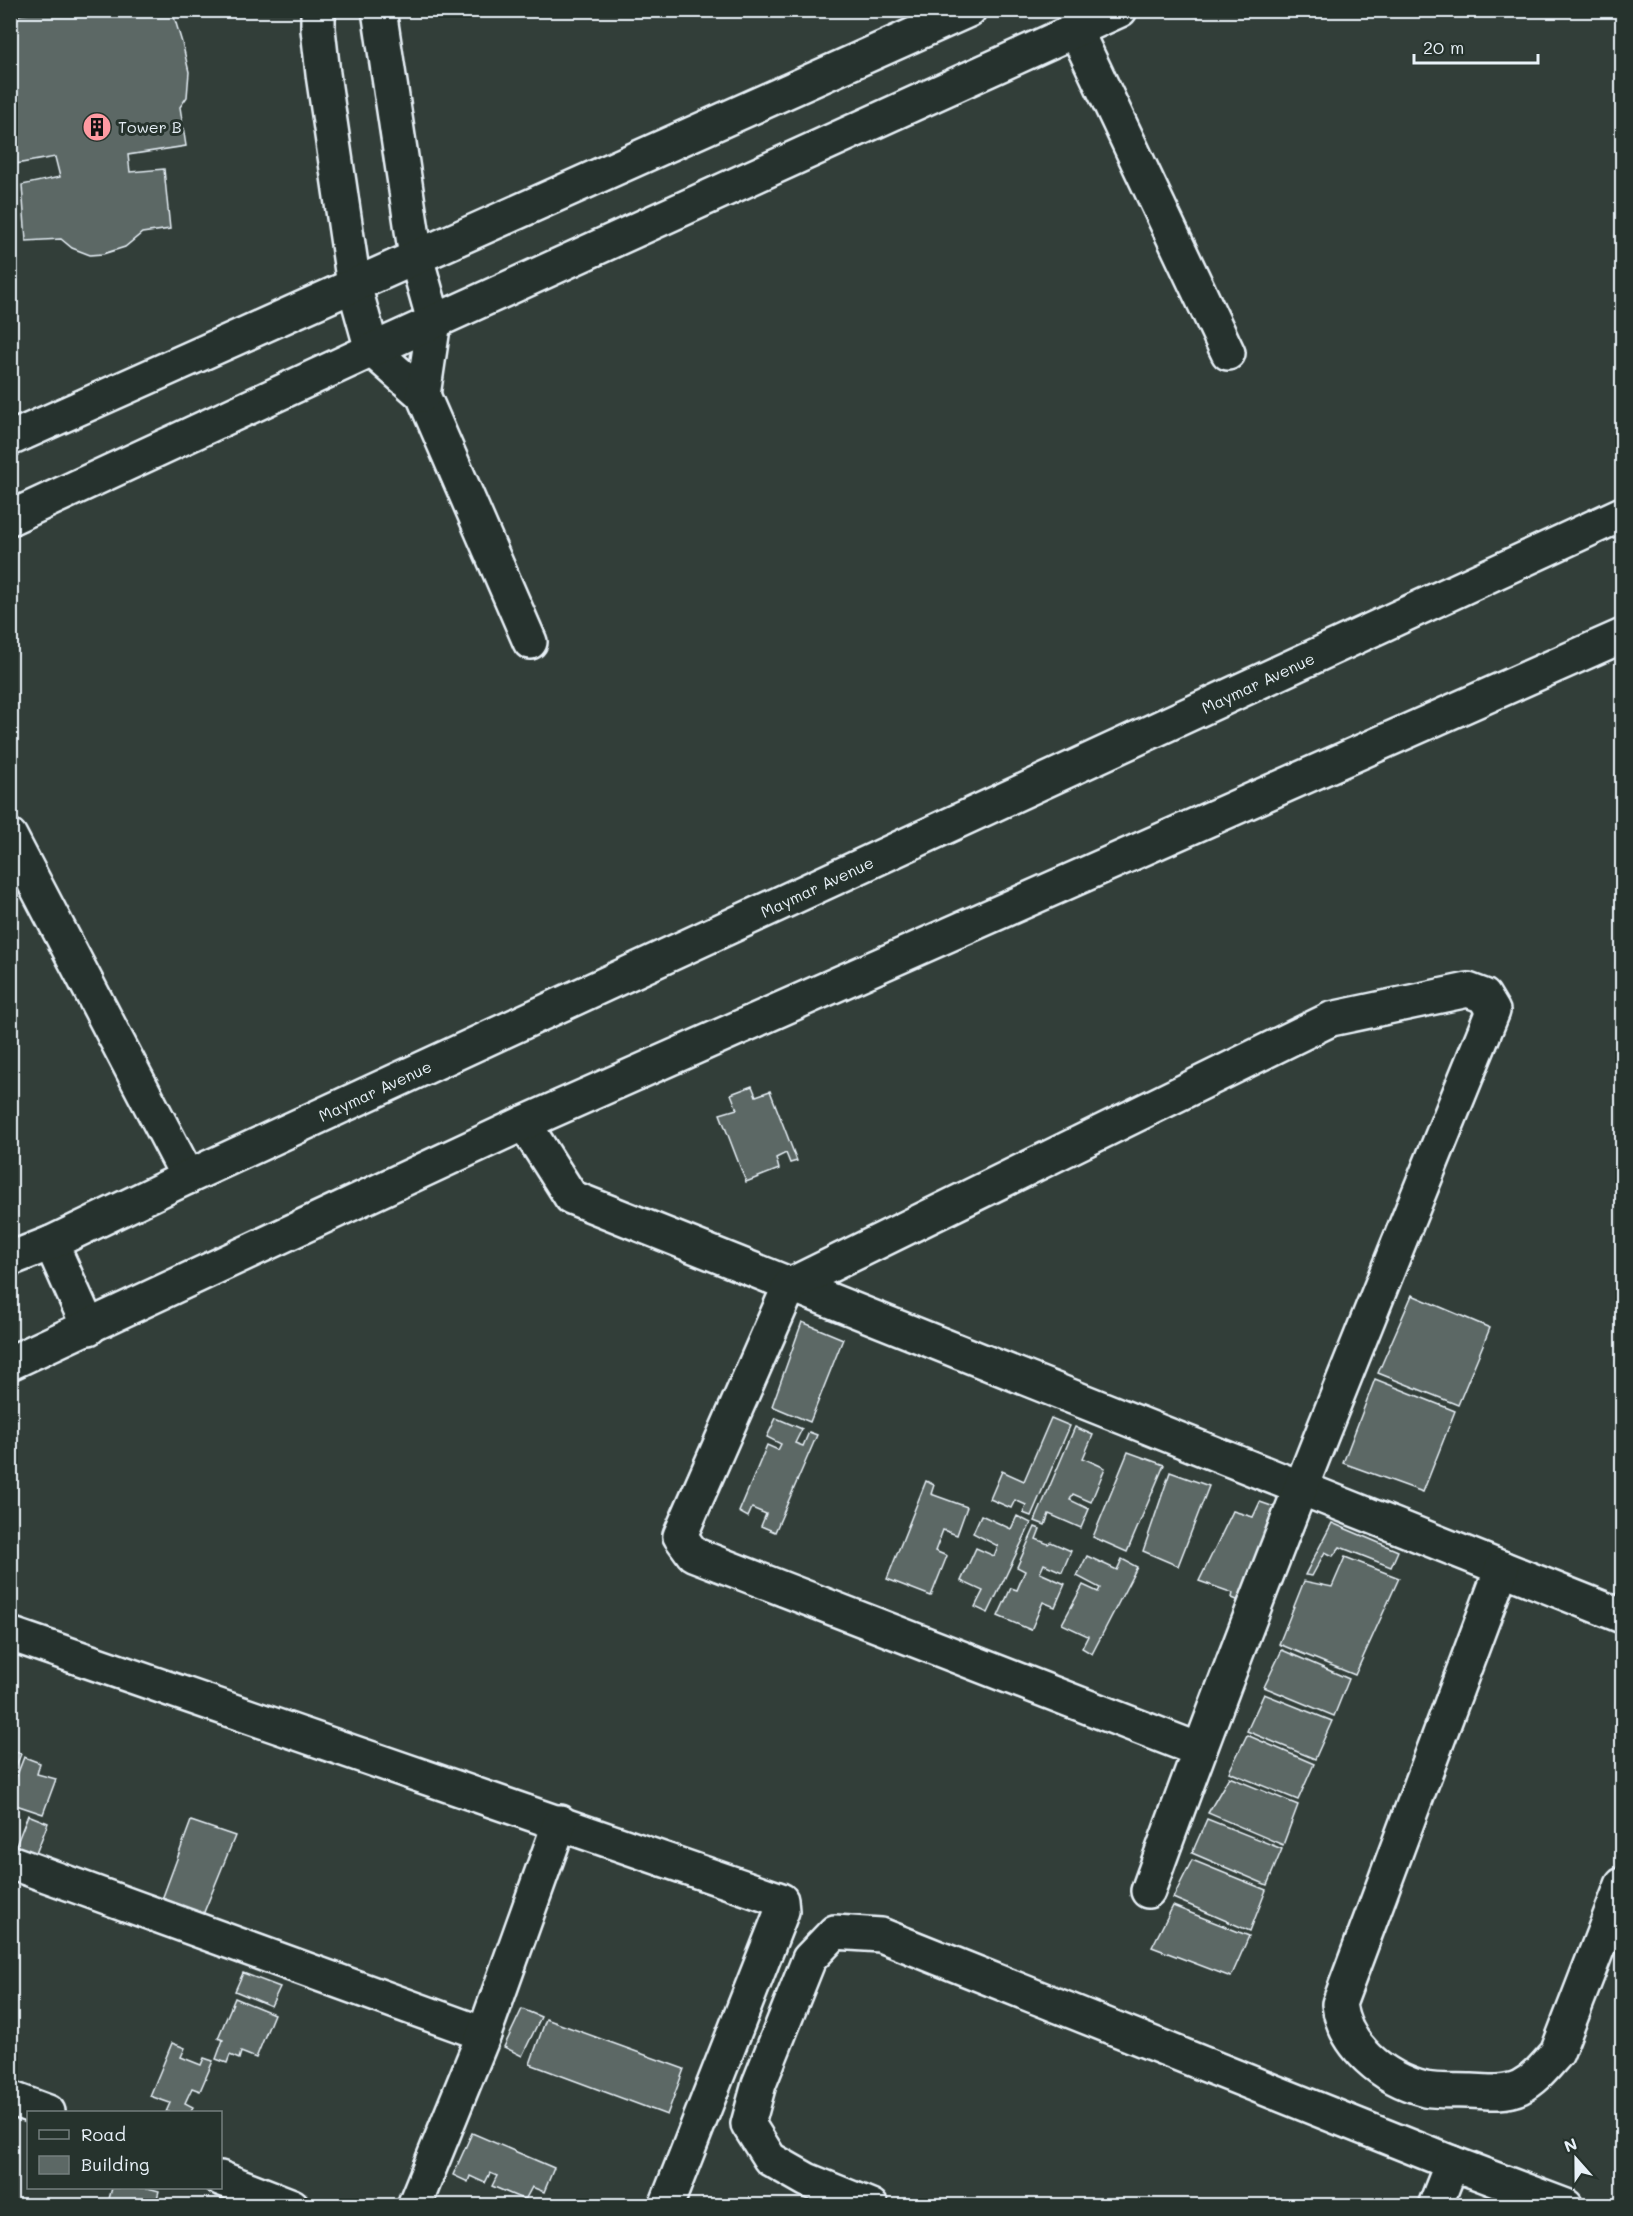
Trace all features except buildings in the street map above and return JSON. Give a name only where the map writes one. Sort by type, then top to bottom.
[{"type":"street","points":[[318,10],[323,74],[354,285],[372,350],[423,395],[530,642]]},
{"type":"street","points":[[379,10],[416,257],[434,321],[423,395]]},
{"type":"street","points":[[10,439],[969,10]]},
{"type":"street","points":[[10,518],[434,321],[1120,10]]},
{"type":"street","points":[[1076,31],[1228,353]]},
{"type":"street","name":"Maymar Avenue","points":[[10,1259],[51,1243],[188,1177],[1623,514]]},
{"type":"street","points":[[10,1363],[524,1123],[1623,636]]},
{"type":"street","points":[[10,836],[188,1177]]},
{"type":"street","points":[[1148,1891],[1299,1488],[1493,1011],[1484,996],[1468,990],[1330,1019],[790,1285],[680,1536],[693,1554],[1199,1750]]},
{"type":"street","points":[[524,1123],[571,1197],[1623,1616]]},
{"type":"street","points":[[51,1243],[89,1328]]},
{"type":"street","points":[[1502,1568],[1339,2004],[1341,2020],[1348,2036],[1363,2054],[1394,2076],[1425,2089],[1502,2092],[1521,2087],[1538,2075],[1557,2053],[1623,1885]]},
{"type":"street","points":[[10,1634],[781,1900],[782,1911],[666,2205]]},
{"type":"street","points":[[414,2205],[484,2034],[560,1822]]},
{"type":"street","points":[[10,1862],[484,2034]]},
{"type":"street","points":[[871,2205],[807,2180],[770,2159],[748,2124],[759,2084],[809,1959],[835,1932],[881,1935],[1452,2163],[1566,2205]]},
{"type":"street","points":[[10,2098],[45,2111]]},
{"type":"street","points":[[1435,2205],[1452,2163]]},
{"type":"street","points":[[222,2179],[292,2205]]},
{"type":"place","name":"Tower B","points":[[97,127]]}]
